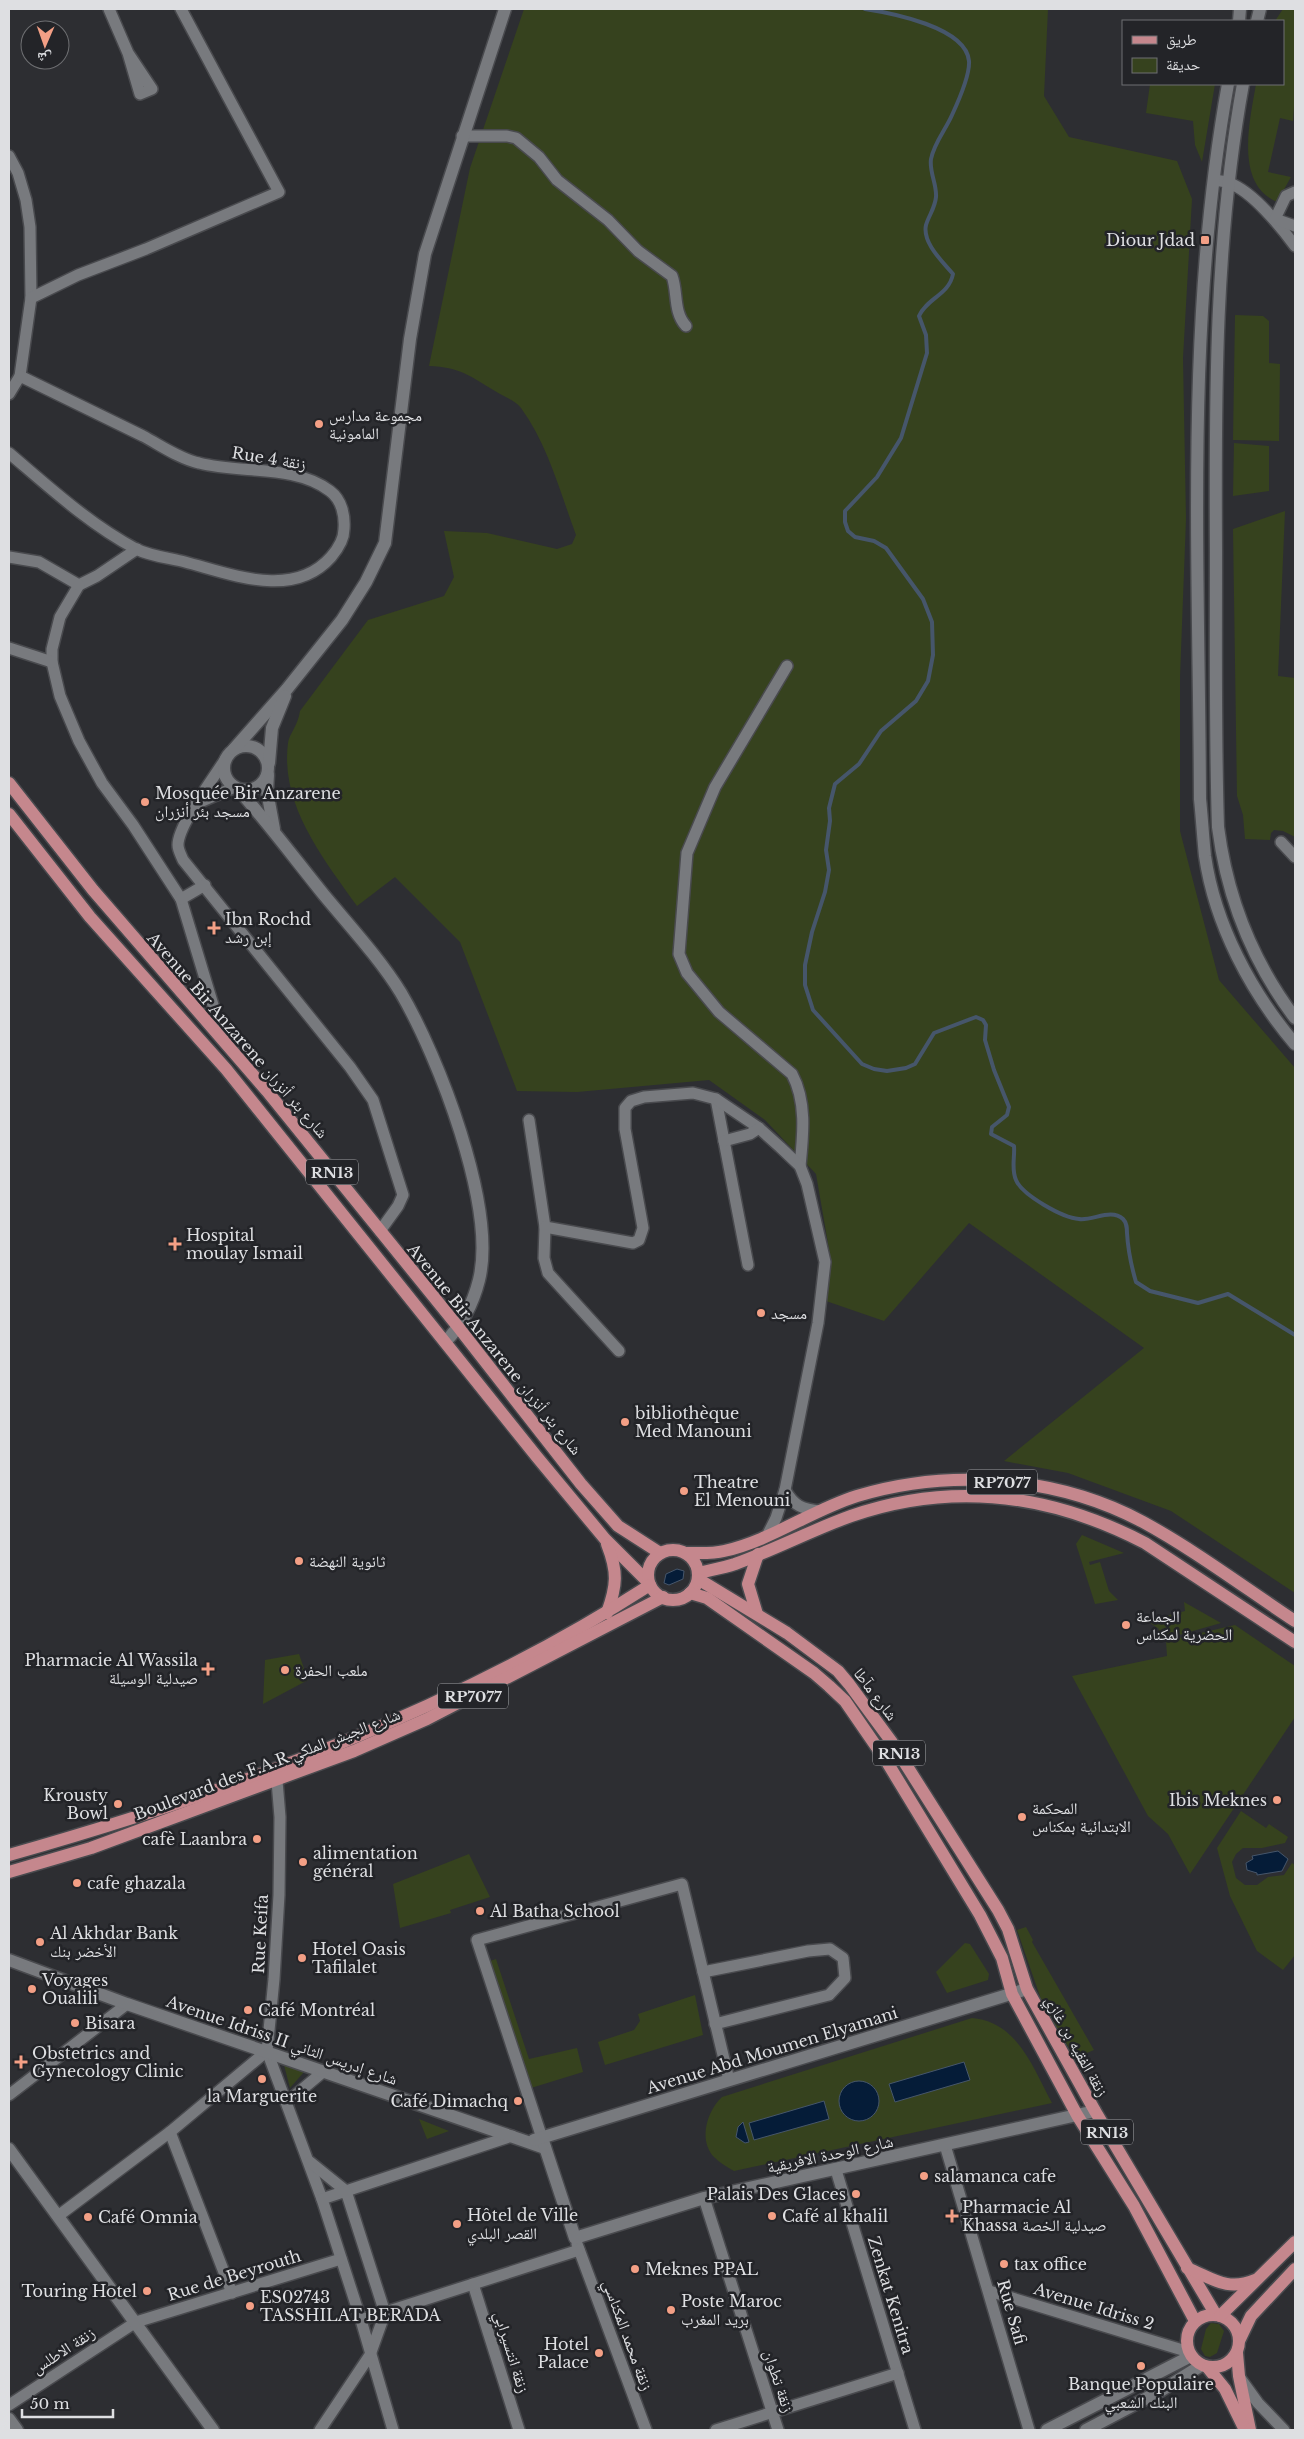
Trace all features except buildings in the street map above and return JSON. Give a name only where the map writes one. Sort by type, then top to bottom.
[{"type":"main road","points":[[445,1342],[459,1328],[479,1280],[482,1243],[481,1220],[472,1178],[447,1094],[424,1035],[400,991],[291,855],[275,831],[230,783],[224,772],[230,754],[287,688],[357,599],[385,543],[416,293],[430,232],[505,9]]},
{"type":"main road","points":[[1228,85],[1205,240],[1199,333],[1200,799],[1211,885],[1234,948],[1273,1018],[1295,1044]]},
{"type":"main road","points":[[1243,85],[1220,256],[1216,342],[1218,826],[1227,880],[1245,933],[1279,997],[1295,1018]]},
{"type":"main road","points":[[275,831],[267,791],[268,771],[272,728],[287,688]]},
{"type":"main road","points":[[230,754],[247,745],[254,747],[265,755],[268,771],[259,786],[245,790],[236,788]]},
{"type":"main road","name":"Avenue Bir Anzarene شارع بئر أنزران","points":[[9,783],[104,904],[223,1038],[459,1328],[581,1484],[618,1526],[660,1553]]},
{"type":"main road","name":"Avenue Bir Anzarene شارع بئر أنزران","points":[[9,814],[108,938],[226,1069],[605,1539],[649,1583]]},
{"type":"main road","name":"RP7077","points":[[686,1554],[724,1551],[855,1497],[887,1488],[943,1481],[991,1480],[1057,1491],[1085,1498],[1142,1522],[1180,1543],[1295,1621]]},
{"type":"main road","name":"RP7077","points":[[698,1576],[734,1564],[850,1517],[888,1504],[961,1495],[1029,1501],[1080,1513],[1145,1543],[1295,1642]]},
{"type":"main road","points":[[605,1539],[616,1573],[614,1590],[607,1613]]},
{"type":"main road","points":[[649,1583],[649,1566],[660,1553],[673,1550],[686,1554]]},
{"type":"main road","name":"RN13","points":[[686,1554],[696,1565],[698,1576]]},
{"type":"main road","points":[[757,1614],[748,1584],[758,1554]]},
{"type":"main road","points":[[663,1598],[677,1599],[690,1593],[698,1576]]},
{"type":"main road","name":"شارع مآطا","points":[[698,1576],[788,1633],[838,1671],[891,1741],[998,1910],[1008,1929],[1027,1989]]},
{"type":"main road","name":"RN13","points":[[649,1583],[657,1594],[663,1598]]},
{"type":"main road","name":"Boulevard des F.A.R شارع الجيش الملكي","points":[[9,1855],[120,1822],[266,1772],[349,1741],[517,1662],[607,1613],[649,1583]]},
{"type":"main road","name":"RN13","points":[[690,1593],[707,1598],[786,1652],[814,1672],[845,1701],[887,1762],[960,1878],[1002,1958],[1012,1994],[1077,2115],[1134,2206],[1195,2321]]},
{"type":"main road","name":"Boulevard des F.A.R شارع الجيش الملكي","points":[[9,1872],[91,1848],[277,1781],[354,1751],[427,1719],[663,1598]]},
{"type":"main road","name":"Avenue Idriss II شارع إدريس الثاني","points":[[9,1960],[127,2004],[530,2142]]},
{"type":"main road","name":"Avenue Abd Moumen Elyamani","points":[[530,2142],[544,2143],[729,2080],[1027,1989]]},
{"type":"main road","name":"زنقة الفقيه بن غازي","points":[[1027,1989],[1095,2111],[1189,2271]]},
{"type":"main road","name":"شارع الوحدة الافريقية","points":[[578,2244],[704,2198],[1095,2111]]},
{"type":"main road","points":[[544,2143],[578,2244]]},
{"type":"main road","points":[[10,2153],[136,2322],[213,2430]]},
{"type":"main road","points":[[1245,2430],[1225,2389],[1205,2366],[1190,2354],[1188,2332],[1195,2321],[1208,2315],[1218,2315],[1295,2242]]},
{"type":"main road","points":[[1250,2430],[1239,2376],[1237,2353],[1240,2339],[1251,2316],[1295,2270]]},
{"type":"main road","points":[[1189,2271],[1233,2286],[1241,2286],[1259,2278]]},
{"type":"main road","name":"RN13","points":[[1189,2271],[1218,2315],[1234,2324],[1240,2339]]},
{"type":"main road","points":[[1086,2430],[1205,2366],[1226,2364],[1237,2353]]},
{"type":"main road","points":[[1047,2430],[1154,2375],[1190,2354]]},
{"type":"main road","points":[[9,2419],[17,2430]]},
{"type":"street","points":[[109,9],[128,53]]},
{"type":"street","points":[[31,298],[78,275],[146,249],[279,192],[181,9]]},
{"type":"street","points":[[462,136],[507,136],[516,138],[539,157],[557,180],[608,220],[638,251],[672,276],[678,311],[686,326]]},
{"type":"street","points":[[9,156],[18,173],[26,200],[30,227],[31,298],[20,376],[9,394]]},
{"type":"street","points":[[1214,180],[1229,183],[1275,219],[1295,246]]},
{"type":"street","points":[[1275,219],[1286,196],[1295,192]]},
{"type":"street","points":[[1275,219],[1295,226]]},
{"type":"street","name":"Rue 4 زنقة","points":[[9,453],[74,508],[137,549],[246,577],[267,581],[282,581],[310,574],[327,561],[341,542],[344,533],[344,518],[338,498],[330,490],[308,479],[197,463],[20,376]]},
{"type":"street","points":[[137,549],[79,585],[60,617],[52,649],[52,662],[60,696],[79,742],[102,783],[133,825],[181,899],[223,1038]]},
{"type":"street","points":[[9,557],[39,562],[79,585]]},
{"type":"street","points":[[9,648],[52,662]]},
{"type":"street","points":[[768,1534],[776,1518],[785,1490],[818,1323],[825,1262],[814,1208],[800,1166],[803,1139],[802,1105],[799,1086],[792,1074],[719,1012],[687,973],[679,954],[687,853],[715,787],[787,666]]},
{"type":"street","points":[[230,754],[199,803],[187,818],[180,832],[178,847],[183,860],[350,1067],[373,1100],[403,1195],[398,1206],[380,1231]]},
{"type":"street","points":[[199,803],[236,788]]},
{"type":"street","points":[[1282,842],[1295,857]]},
{"type":"street","points":[[181,899],[205,885]]},
{"type":"street","points":[[545,1227],[633,1243],[639,1240],[643,1228],[625,1129],[625,1108],[631,1101],[644,1097],[693,1093],[716,1099],[759,1128],[800,1166]]},
{"type":"street","points":[[716,1099],[748,1265]]},
{"type":"street","points":[[530,1120],[545,1227],[544,1258],[548,1273],[620,1351]]},
{"type":"street","points":[[724,1141],[750,1134],[759,1128]]},
{"type":"street","points":[[785,1490],[796,1506],[803,1510],[820,1511]]},
{"type":"street","name":"Rue Keifa","points":[[267,2051],[275,1969],[280,1817],[277,1781]]},
{"type":"street","points":[[544,2143],[477,1940],[682,1884],[729,2080]]},
{"type":"street","points":[[702,1972],[808,1951],[830,1949],[843,1958],[845,1978],[829,1995],[715,2024]]},
{"type":"street","points":[[9,2095],[127,2004]]},
{"type":"street","points":[[58,2216],[170,2132],[267,2051],[310,2162],[361,2320],[393,2430]]},
{"type":"street","points":[[287,2102],[324,2071]]},
{"type":"street","points":[[170,2132],[232,2293]]},
{"type":"street","points":[[322,2199],[512,2136]]},
{"type":"street","name":"Rue Safi","points":[[945,2145],[990,2291],[1029,2430]]},
{"type":"street","points":[[310,2162],[346,2191],[385,2313],[370,2355],[320,2430]]},
{"type":"street","name":"Zenkat Kenitra","points":[[836,2170],[915,2430]]},
{"type":"street","name":"زنقة تطوان","points":[[704,2198],[778,2430]]},
{"type":"street","points":[[361,2320],[473,2284],[578,2244]]},
{"type":"street","name":"زنقة محمد المكناسي","points":[[578,2244],[646,2430]]},
{"type":"street","name":"Rue de Beyrouth","points":[[136,2322],[341,2259]]},
{"type":"street","name":"زنقة انتسيرابي","points":[[473,2284],[519,2430]]},
{"type":"street","name":"Avenue Idriss 2","points":[[990,2291],[1190,2354]]},
{"type":"street","name":"زنقة الاطلس","points":[[9,2405],[136,2322]]},
{"type":"street","points":[[716,2430],[898,2373]]},
{"type":"street","points":[[1239,2376],[1258,2403],[1284,2430]]},
{"type":"green space","points":[[524,9],[1048,9],[1044,96],[1069,137],[1177,161],[1192,199],[1183,358],[1186,519],[1180,677],[1180,831],[1219,980],[1295,1068],[1295,1593],[1171,1511],[1068,1473],[1004,1461],[1144,1348],[969,1223],[884,1321],[826,1301],[830,1255],[816,1174],[765,1120],[709,1080],[577,1092],[517,1091],[460,942],[395,877],[357,906],[318,850],[307,830],[297,809],[287,766],[288,743],[300,711],[368,620],[444,596],[454,577],[444,531],[487,533],[557,549],[572,544],[576,535],[539,437],[519,405],[464,373],[449,368],[429,366],[470,168]]},
{"type":"green space","points":[[1283,9],[1295,9],[1295,94],[1293,121],[1280,118],[1268,172],[1291,177],[1277,202],[1264,193],[1255,181],[1250,166],[1248,150],[1256,85],[1284,85],[1284,20],[1276,20]]},
{"type":"green space","points":[[1150,85],[1215,85],[1202,162],[1195,145],[1193,121],[1146,113]]},
{"type":"green space","points":[[1235,315],[1263,316],[1269,321],[1269,363],[1280,364],[1279,441],[1233,440]]},
{"type":"green space","points":[[1234,443],[1269,446],[1269,491],[1233,496]]},
{"type":"green space","points":[[1285,511],[1278,676],[1295,678],[1295,837],[1283,831],[1274,830],[1271,833],[1270,840],[1245,839],[1243,815],[1237,796],[1233,529]]},
{"type":"green space","points":[[1082,1535],[1124,1553],[1089,1562],[1090,1565],[1100,1562],[1109,1591],[1118,1600],[1095,1604],[1076,1544]]},
{"type":"green space","points":[[1184,1602],[1221,1623],[1158,1641],[1157,1632],[1159,1629],[1147,1621],[1185,1611]]},
{"type":"green space","points":[[1235,1625],[1295,1666],[1295,1717],[1190,1874],[1168,1834],[1148,1816],[1072,1676],[1167,1656],[1166,1641]]},
{"type":"green space","name":"ملعب الحفرة","points":[[299,1654],[308,1680],[263,1704],[265,1660]]},
{"type":"green space","points":[[1241,1811],[1266,1828],[1269,1824],[1288,1837],[1285,1843],[1262,1848],[1243,1848],[1236,1854],[1232,1862],[1236,1878],[1245,1885],[1257,1885],[1268,1877],[1284,1875],[1292,1863],[1295,1865],[1295,1955],[1283,1970],[1257,1951],[1230,1896],[1217,1848]]},
{"type":"green space","points":[[469,1854],[490,1897],[450,1910],[451,1913],[400,1928],[393,1884]]},
{"type":"green space","points":[[1026,1927],[1033,1940],[1032,1942],[1094,2050],[1075,2058],[1042,2002],[1017,1930]]},
{"type":"green space","points":[[965,1943],[970,1944],[989,1974],[988,1980],[947,1993],[936,1972]]},
{"type":"green space","points":[[496,1959],[529,2059],[577,2048],[583,2072],[531,2088],[490,1961]]},
{"type":"green space","points":[[695,1995],[703,2035],[605,2065],[598,2042],[634,2030],[640,2021],[638,2014]]},
{"type":"green space","points":[[972,2018],[988,2021],[1013,2037],[1030,2062],[1052,2103],[734,2171],[716,2159],[709,2150],[706,2142],[706,2126],[712,2110],[722,2097]]},
{"type":"green space","points":[[284,2065],[304,2072],[290,2088]]},
{"type":"green space","points":[[419,2119],[449,2131],[427,2139]]},
{"type":"green space","points":[[1211,2323],[1219,2324],[1224,2331],[1217,2353],[1210,2357],[1205,2356],[1201,2349],[1206,2329]]},
{"type":"water","points":[[677,1569],[684,1571],[683,1579],[669,1585],[664,1583],[666,1574]]},
{"type":"water","points":[[1278,1851],[1288,1859],[1282,1871],[1257,1875],[1257,1873],[1247,1870],[1246,1863],[1253,1859],[1252,1856]]},
{"type":"water","points":[[964,2062],[970,2080],[895,2102],[889,2084]]},
{"type":"water","points":[[859,2081],[873,2087],[879,2101],[873,2115],[859,2121],[845,2115],[839,2101],[845,2087]]},
{"type":"water","points":[[824,2101],[829,2119],[754,2140],[749,2123]]},
{"type":"water","points":[[743,2122],[749,2142],[745,2143],[736,2137],[738,2127]]},
{"type":"waterway","points":[[865,9],[909,18],[942,31],[955,39],[965,49],[969,67],[957,103],[931,159],[936,197],[926,225],[927,239],[934,252],[953,274],[951,281],[943,292],[927,305],[919,316],[926,335],[927,353],[901,438],[877,477],[845,511],[845,522],[848,531],[855,537],[874,541],[886,548],[923,599],[932,622],[933,655],[928,681],[916,701],[881,731],[859,764],[835,784],[829,808],[830,821],[826,850],[829,870],[825,892],[812,932],[805,965],[805,985],[813,1010],[862,1064],[874,1069],[887,1071],[906,1068],[915,1064],[934,1033],[976,1017],[983,1020],[986,1025],[985,1040],[994,1070],[1009,1107],[1007,1115],[992,1127],[991,1134],[1014,1146],[1014,1172],[1020,1186],[1034,1199],[1072,1218],[1084,1219],[1113,1215],[1123,1219],[1126,1226],[1131,1264],[1136,1282],[1150,1291],[1198,1303],[1228,1294],[1295,1335]]},
{"type":"place","name":"Diour Jdad","points":[[1205,240]]},
{"type":"place","name":"مجموعة مدارس المامونية","points":[[319,424]]},
{"type":"place","name":"Mosquée Bir Anzarene مسجد بئر أنزران","points":[[145,802]]},
{"type":"place","name":"Ibn Rochd إبن رشد","points":[[214,928]]},
{"type":"place","name":"Hospital moulay Ismail","points":[[175,1244]]},
{"type":"place","name":"مسجد","points":[[761,1313]]},
{"type":"place","name":"bibliothèque Med Manouni","points":[[625,1422]]},
{"type":"place","name":"Theatre El Menouni","points":[[684,1491]]},
{"type":"place","name":"ثانوية النهضة","points":[[299,1561]]},
{"type":"place","name":"الجماعة الحضرية لمكناس","points":[[1126,1625]]},
{"type":"place","name":"Pharmacie Al Wassila صيدلية الوسيلة","points":[[208,1669]]},
{"type":"place","name":"ملعب الحفرة","points":[[285,1670]]},
{"type":"place","name":"Ibis Meknes","points":[[1277,1800]]},
{"type":"place","name":"Krousty Bowl","points":[[118,1804]]},
{"type":"place","name":"المحكمة الابتدائية بمكناس","points":[[1022,1817]]},
{"type":"place","name":"cafè Laanbra","points":[[257,1839]]},
{"type":"place","name":"alimentation général","points":[[303,1862]]},
{"type":"place","name":"cafe ghazala","points":[[77,1883]]},
{"type":"place","name":"Al Batha School","points":[[480,1911]]},
{"type":"place","name":"Al Akhdar Bank الأخضر بنك","points":[[40,1942]]},
{"type":"place","name":"Hotel Oasis Tafilalet","points":[[302,1958]]},
{"type":"place","name":"Voyages Oualili","points":[[32,1989]]},
{"type":"place","name":"Café Montréal","points":[[248,2010]]},
{"type":"place","name":"Bisara","points":[[75,2023]]},
{"type":"place","name":"Obstetrics and Gynecology Clinic","points":[[21,2062]]},
{"type":"place","name":"la Marguerite","points":[[262,2079]]},
{"type":"place","name":"Café Dimachq","points":[[518,2101]]},
{"type":"place","name":"salamanca cafe","points":[[924,2176]]},
{"type":"place","name":"Palais Des Glaces","points":[[856,2194]]},
{"type":"place","name":"Café al khalil","points":[[772,2216]]},
{"type":"place","name":"Pharmacie Al Khassa صيدلية الخصة","points":[[952,2216]]},
{"type":"place","name":"Café Omnia","points":[[88,2217]]},
{"type":"place","name":"Hôtel de Ville القصر البلدي","points":[[457,2224]]},
{"type":"place","name":"tax office","points":[[1004,2264]]},
{"type":"place","name":"Meknes PPAL","points":[[635,2269]]},
{"type":"place","name":"Touring Hotel","points":[[147,2291]]},
{"type":"place","name":"ES02743 TASSHILAT BERADA","points":[[250,2306]]},
{"type":"place","name":"Poste Maroc بريد المغرب","points":[[671,2310]]},
{"type":"place","name":"Hotel Palace","points":[[599,2353]]},
{"type":"place","name":"Banque Populaire البنك الشعبي","points":[[1141,2366]]}]
